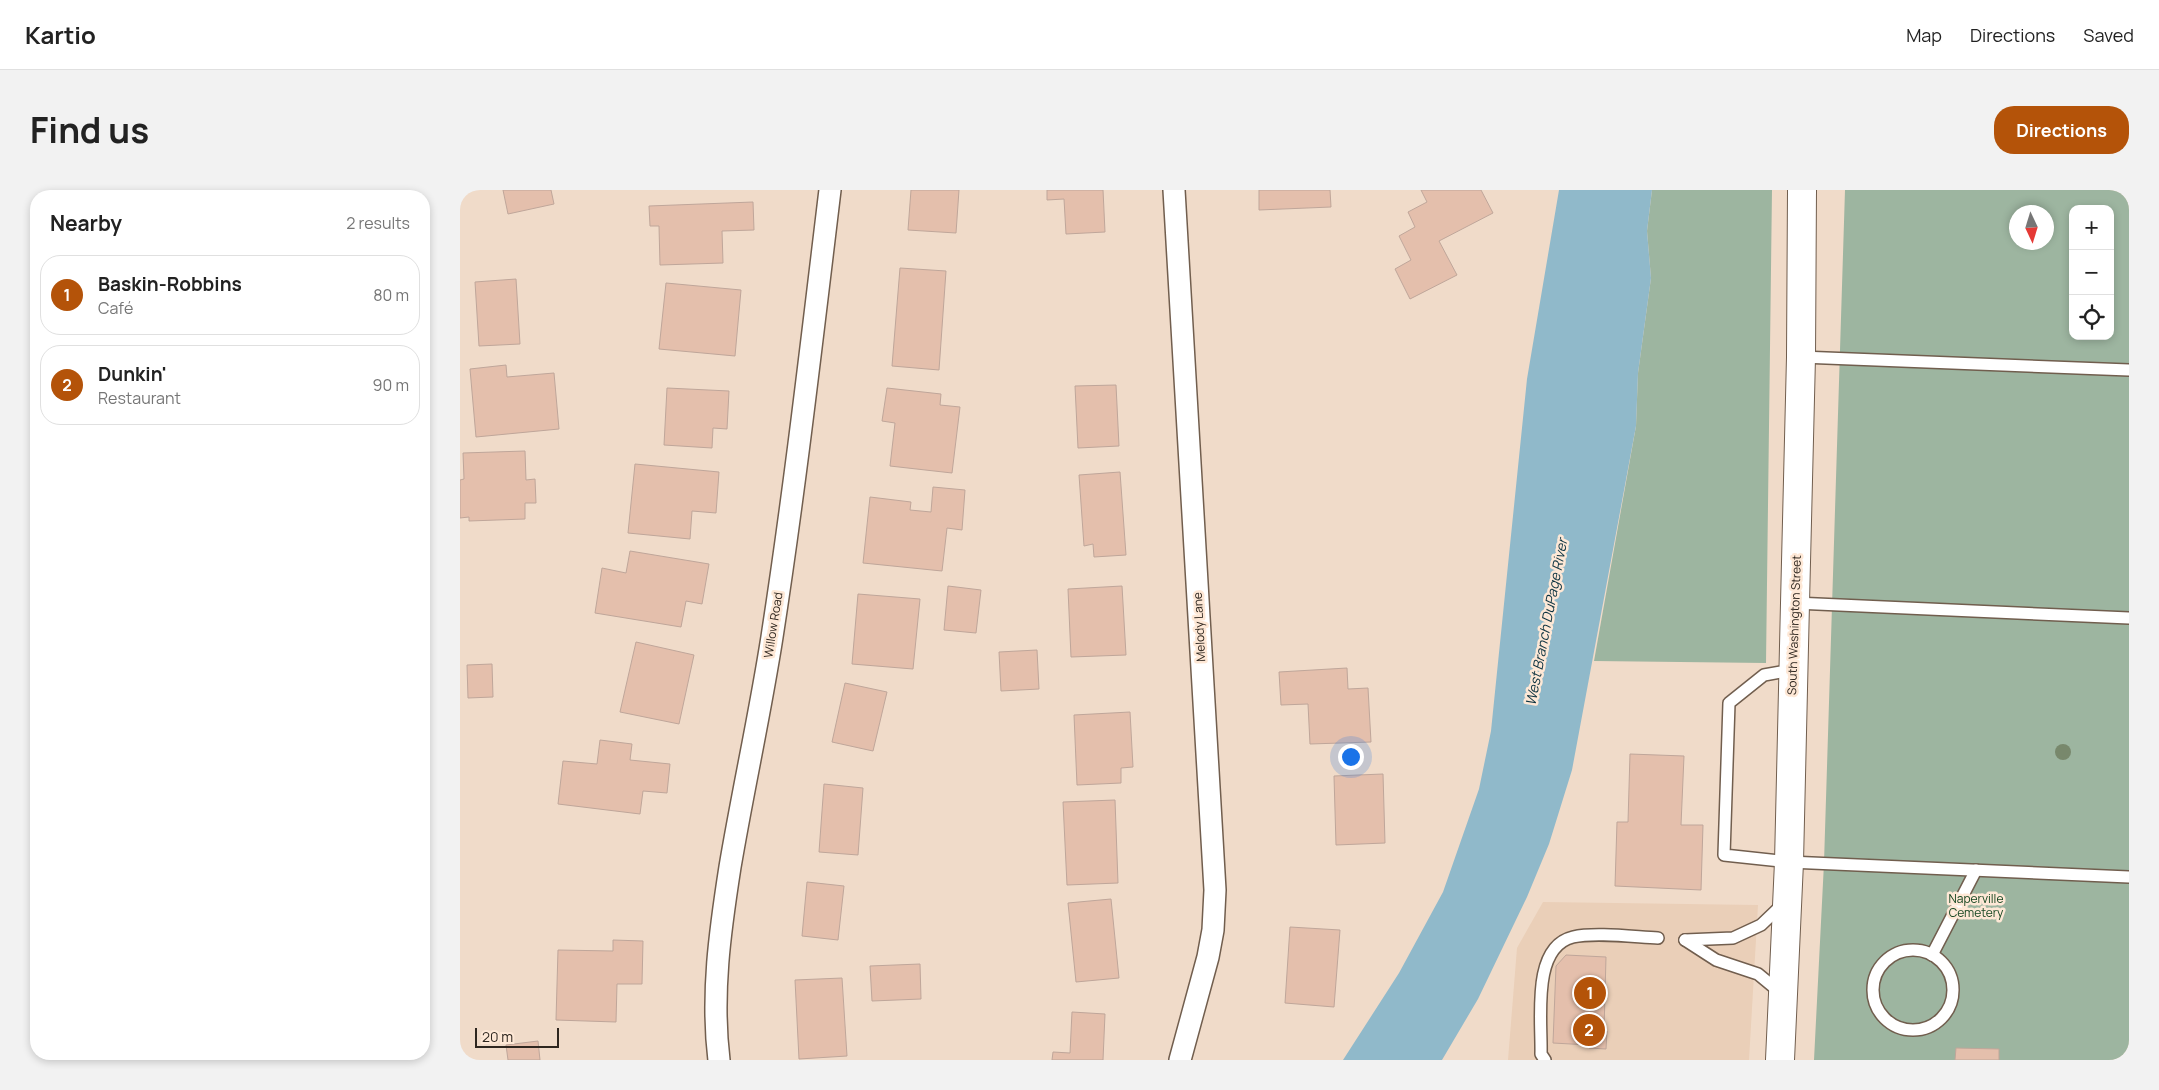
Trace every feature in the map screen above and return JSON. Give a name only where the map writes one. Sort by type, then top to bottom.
[{"type":"main road","name":"South Washington Street","points":[[1780,1060],[1788,862],[1795,603],[1801,357],[1802,190]]},
{"type":"street","name":"Willow Road","points":[[719,1060],[716,1037],[716,980],[723,913],[744,784],[772,638],[830,190]]},
{"type":"street","name":"Melody Lane","points":[[1174,190],[1215,890],[1213,930],[1208,957],[1180,1060]]},
{"type":"lane","points":[[1801,357],[2129,370]]},
{"type":"lane","points":[[1795,603],[2129,618]]},
{"type":"lane","points":[[1792,670],[1764,675],[1729,703],[1724,855],[1788,862],[2129,876]]},
{"type":"lane","points":[[1932,955],[1976,870]]},
{"type":"lane","points":[[1782,994],[1758,974],[1716,960],[1685,940],[1733,938],[1761,925],[1786,901]]},
{"type":"lane","points":[[1545,1060],[1541,1054],[1543,980],[1545,963],[1554,947],[1572,937],[1658,938]]},
{"type":"lane","points":[[1908,950],[1921,951],[1932,955],[1943,964],[1950,976],[1953,989],[1950,1003],[1944,1015],[1933,1024],[1920,1029],[1906,1029],[1893,1025],[1883,1017],[1873,994],[1873,982],[1878,970],[1891,957],[1908,950]]},
{"type":"shaded area","points":[[1543,902],[1758,905],[1749,1060],[1508,1060],[1517,948]]},
{"type":"green space","points":[[1652,190],[1772,190],[1766,663],[1594,661],[1636,426],[1638,373],[1651,278],[1647,231]]},
{"type":"green space","name":"Naperville Cemetery","points":[[1845,190],[2129,190],[2129,1060],[1814,1060],[1824,863]]},
{"type":"water","name":"West Branch DuPage River","points":[[1559,190],[1652,190],[1647,231],[1651,278],[1638,373],[1636,426],[1572,770],[1549,844],[1527,897],[1478,999],[1442,1060],[1343,1060],[1399,973],[1443,892],[1479,789],[1491,731],[1527,379]]},
{"type":"building","points":[[503,190],[551,190],[554,204],[508,214]]},
{"type":"building","points":[[911,190],[959,190],[956,233],[908,230]]},
{"type":"building","points":[[1047,190],[1103,190],[1105,232],[1066,234],[1064,199],[1047,200]]},
{"type":"building","points":[[1259,190],[1330,190],[1331,207],[1259,210]]},
{"type":"building","points":[[1421,190],[1481,190],[1493,213],[1439,241],[1457,275],[1410,299],[1395,269],[1411,260],[1399,236],[1415,227],[1408,212],[1427,202]]},
{"type":"building","points":[[753,202],[754,230],[722,231],[723,263],[660,265],[659,226],[650,226],[649,206]]},
{"type":"building","points":[[900,268],[946,271],[939,370],[892,366]]},
{"type":"building","points":[[516,279],[520,344],[479,346],[475,282]]},
{"type":"building","points":[[666,283],[741,290],[735,356],[659,349]]},
{"type":"building","points":[[506,365],[507,377],[554,373],[559,429],[476,437],[470,369]]},
{"type":"building","points":[[1116,385],[1119,446],[1078,448],[1075,386]]},
{"type":"building","points":[[667,388],[729,391],[727,429],[713,428],[712,448],[664,445]]},
{"type":"building","points":[[887,388],[941,394],[940,405],[960,407],[952,473],[890,466],[895,423],[882,421]]},
{"type":"building","points":[[525,451],[526,480],[535,479],[536,503],[525,503],[525,519],[469,521],[469,517],[460,518],[460,480],[464,479],[463,453]]},
{"type":"building","points":[[635,464],[719,472],[716,513],[692,511],[690,539],[628,533]]},
{"type":"building","points":[[1120,472],[1126,555],[1094,557],[1093,544],[1084,546],[1079,475]]},
{"type":"building","points":[[933,487],[965,490],[962,530],[947,528],[942,571],[863,563],[870,497],[911,502],[910,510],[931,512]]},
{"type":"building","points":[[630,551],[709,564],[702,604],[686,601],[681,627],[595,613],[602,568],[626,573]]},
{"type":"building","points":[[948,586],[981,590],[976,633],[944,630]]},
{"type":"building","points":[[1122,586],[1126,655],[1071,657],[1068,589]]},
{"type":"building","points":[[858,594],[920,599],[913,669],[852,664]]},
{"type":"building","points":[[636,642],[694,655],[679,724],[620,712]]},
{"type":"building","points":[[1037,650],[1039,689],[1001,691],[999,652]]},
{"type":"building","points":[[492,664],[493,697],[468,698],[467,665]]},
{"type":"building","points":[[1347,668],[1348,689],[1368,688],[1371,742],[1310,744],[1308,704],[1281,705],[1279,672]]},
{"type":"building","points":[[845,683],[887,692],[873,751],[832,742]]},
{"type":"building","points":[[1130,712],[1133,767],[1121,768],[1121,783],[1077,785],[1074,715]]},
{"type":"building","points":[[600,740],[632,744],[630,760],[670,764],[667,793],[643,791],[640,814],[558,804],[563,761],[597,764]]},
{"type":"building","points":[[1630,754],[1684,756],[1681,825],[1703,825],[1701,890],[1615,886],[1617,822],[1628,822]]},
{"type":"building","points":[[1383,774],[1385,843],[1336,845],[1334,776]]},
{"type":"building","points":[[824,784],[863,788],[858,855],[819,852]]},
{"type":"building","points":[[1115,800],[1118,883],[1067,885],[1063,802]]},
{"type":"building","points":[[807,882],[844,886],[838,940],[802,936]]},
{"type":"building","points":[[1111,899],[1119,978],[1076,982],[1068,903]]},
{"type":"building","points":[[1290,927],[1340,930],[1334,1007],[1285,1003]]},
{"type":"building","points":[[613,940],[643,941],[642,984],[617,984],[616,1022],[556,1020],[558,950],[613,951]]},
{"type":"building","points":[[1566,955],[1606,957],[1604,1031],[1607,1031],[1606,1049],[1589,1048],[1589,1045],[1553,1043],[1556,966]]},
{"type":"building","points":[[920,964],[921,999],[872,1001],[870,966]]},
{"type":"building","points":[[842,978],[847,1056],[799,1059],[795,980]]},
{"type":"building","points":[[1072,1012],[1105,1014],[1103,1060],[1052,1060],[1053,1052],[1070,1053]]},
{"type":"building","points":[[538,1041],[540,1060],[508,1060],[506,1045]]},
{"type":"building","points":[[1956,1048],[1999,1049],[1999,1060],[1955,1060]]},
{"type":"place","name":"Baskin-Robbins","points":[[1590,993]]},
{"type":"place","name":"Dunkin'","points":[[1589,1030]]}]
